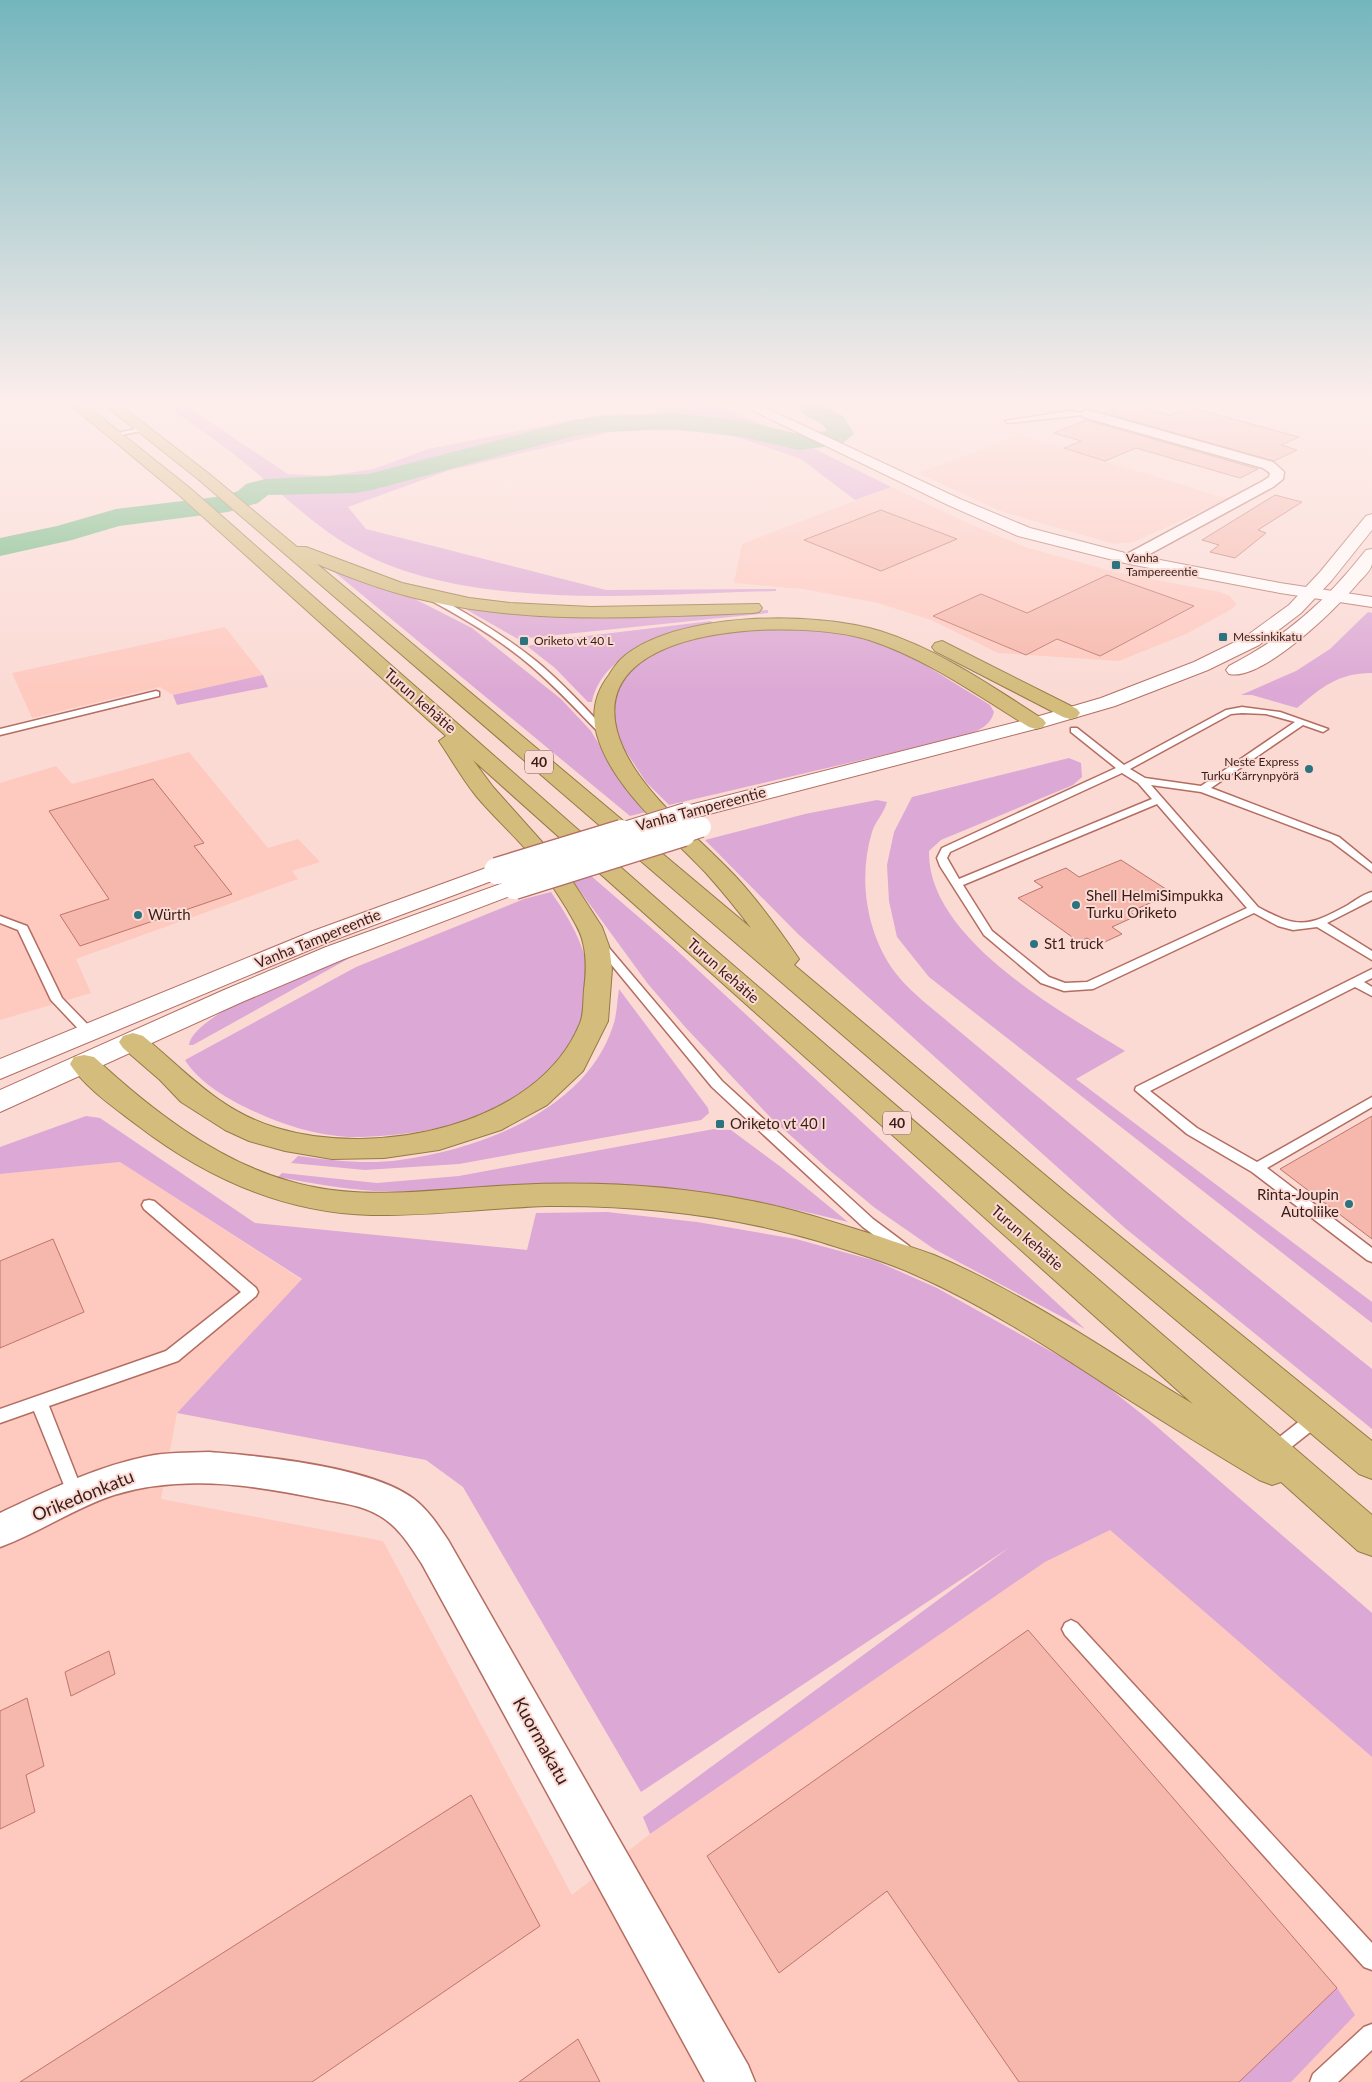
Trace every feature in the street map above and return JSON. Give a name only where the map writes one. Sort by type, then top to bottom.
[{"type":"highway","name":"Turun kehätie","points":[[193,499],[682,935],[1372,1539]]},
{"type":"highway","name":"Turun kehätie","points":[[230,499],[817,1000],[1372,1463]]},
{"type":"highway","points":[[279,542],[354,573],[428,596],[484,605],[568,612],[776,608],[815,610],[856,616],[914,633],[1038,695],[1072,722]]},
{"type":"highway","points":[[817,1000],[730,885],[650,802],[628,772],[608,738],[604,714],[608,693],[618,674],[634,658],[690,634],[733,626],[768,623],[831,626],[858,631],[892,642],[940,665],[1036,723]]},
{"type":"highway","points":[[133,1042],[190,1094],[215,1112],[240,1126],[284,1141],[344,1150],[384,1150],[439,1141],[476,1129],[535,1099],[576,1061],[589,1040],[600,1003],[601,988],[595,938],[575,902],[532,842],[485,791],[425,705]]},
{"type":"highway","points":[[84,1064],[112,1092],[208,1159],[244,1178],[288,1193],[333,1200],[379,1203],[573,1195],[680,1200],[750,1212],[828,1231],[924,1264],[1088,1353],[1160,1402],[1337,1509]]},
{"type":"main road","points":[[950,499],[1004,524],[1073,546],[1129,559],[1311,593],[1372,602]]},
{"type":"main road","name":"Vanha Tampereentie","points":[[0,1070],[322,936],[693,820],[1036,723],[1072,722],[1108,702],[1164,682],[1231,652],[1268,631],[1311,593],[1372,519]]},
{"type":"main road","name":"Vanha Tampereentie","points":[[693,820],[1178,695],[1274,650],[1298,634],[1338,597],[1372,554]]},
{"type":"main road","name":"Vanha Tampereentie","points":[[0,1102],[505,878]]},
{"type":"main road","points":[[84,1064],[89,1033],[133,1042]]},
{"type":"street","points":[[1129,559],[1240,499]]},
{"type":"street","name":"Orikedonkatu","points":[[0,1531],[76,1495],[114,1480],[142,1472],[189,1467],[223,1467],[288,1478]]},
{"type":"street","name":"Kuormakatu","points":[[288,1478],[368,1493],[389,1501],[408,1514],[418,1527],[435,1552],[731,2082]]},
{"type":"lane","points":[[428,596],[508,644],[532,662],[559,686],[608,738]]},
{"type":"lane","points":[[0,732],[156,694]]},
{"type":"lane","points":[[1254,909],[1089,986],[1064,987],[1044,980],[988,933],[942,858],[946,850],[1123,769],[1229,712],[1245,709],[1268,710],[1323,729]]},
{"type":"lane","points":[[1072,722],[1123,769],[1142,781],[1254,909],[1283,924],[1301,926],[1331,918],[1372,895]]},
{"type":"lane","points":[[1203,789],[1302,722]]},
{"type":"lane","points":[[1142,781],[1203,789],[1335,839],[1372,868]]},
{"type":"lane","points":[[957,884],[1158,800]]},
{"type":"lane","points":[[0,919],[23,928],[58,1000],[89,1033]]},
{"type":"lane","points":[[1317,922],[1372,956]]},
{"type":"lane","points":[[595,938],[717,1084],[868,1223],[924,1264]]},
{"type":"lane","points":[[1372,973],[1141,1090],[1192,1131],[1257,1168],[1372,1256]]},
{"type":"lane","points":[[1356,982],[1372,992]]},
{"type":"lane","points":[[1257,1168],[1372,1101]]},
{"type":"lane","points":[[0,1416],[172,1356],[251,1292],[149,1205]]},
{"type":"lane","points":[[39,1402],[76,1495]]},
{"type":"lane","points":[[1272,1453],[1317,1417]]},
{"type":"lane","points":[[1071,1629],[1372,1959]]},
{"type":"lane","points":[[1321,2082],[1372,2035]]},
{"type":"shaded area","points":[[288,499],[370,499],[348,507],[366,529],[606,590],[776,589],[776,591],[672,595],[559,595],[503,591],[449,583],[398,569],[353,548],[311,519]]},
{"type":"shaded area","points":[[859,499],[917,499],[1028,548],[1115,572],[1220,592],[1230,596],[1236,604],[1232,609],[1186,634],[1119,661],[998,653],[931,620],[878,603],[803,589],[734,583],[742,544]]},
{"type":"shaded area","points":[[975,499],[1228,499],[1134,542],[1114,544],[1003,512]]},
{"type":"shaded area","points":[[332,570],[409,596],[472,628],[561,699],[591,731],[622,783],[646,812],[630,816]]},
{"type":"shaded area","points":[[462,607],[640,616],[768,610],[768,613],[518,639]]},
{"type":"shaded area","points":[[1368,612],[1372,613],[1372,673],[1349,676],[1331,683],[1297,708],[1252,695],[1241,695],[1296,671],[1330,649]]},
{"type":"shaded area","points":[[711,621],[712,623],[658,639],[623,657],[609,670],[599,684],[592,702],[588,702],[555,668],[527,646],[570,638]]},
{"type":"shaded area","points":[[225,627],[263,675],[173,695],[160,687],[32,718],[12,673]]},
{"type":"shaded area","points":[[820,629],[870,639],[909,655],[990,705],[994,712],[992,717],[982,728],[964,736],[669,805],[646,782],[619,741],[611,712],[621,680],[629,670],[671,644],[724,630]]},
{"type":"shaded area","points":[[263,675],[268,687],[177,705],[173,695]]},
{"type":"shaded area","points":[[189,752],[268,848],[298,839],[320,862],[292,871],[298,879],[76,959],[91,993],[0,1020],[0,783],[56,766],[72,784]]},
{"type":"shaded area","points":[[1069,758],[1081,763],[1082,777],[1073,785],[941,840],[929,851],[934,883],[950,913],[973,942],[1002,969],[1067,1015],[1125,1051],[1076,1079],[1372,1302],[1372,1323],[929,977],[897,937],[889,901],[887,865],[894,832],[912,797]]},
{"type":"shaded area","points":[[877,800],[887,802],[873,828],[868,850],[865,886],[867,904],[871,922],[884,956],[897,975],[923,1001],[1185,1219],[1372,1369],[1372,1429],[1125,1228],[798,934],[705,840],[805,814]]},
{"type":"shaded area","points":[[590,875],[671,945],[1085,1329],[934,1249],[875,1208],[771,1118],[686,1028],[648,984],[572,880]]},
{"type":"shaded area","points":[[551,892],[574,930],[585,957],[588,971],[589,1001],[584,1021],[569,1046],[540,1082],[500,1108],[485,1115],[447,1126],[405,1134],[348,1137],[321,1134],[283,1123],[238,1104],[204,1082],[185,1060],[356,967],[524,899]]},
{"type":"shaded area","points":[[364,950],[193,1045],[189,1045],[196,1032],[213,1018],[237,1003],[295,977]]},
{"type":"shaded area","points":[[619,989],[708,1108],[709,1113],[701,1120],[459,1164],[365,1170],[291,1163],[298,1156],[374,1162],[431,1155],[463,1147],[526,1121],[555,1103],[579,1081],[599,1055],[613,1026]]},
{"type":"shaded area","points":[[86,1116],[100,1118],[255,1223],[527,1250],[536,1213],[607,1212],[697,1222],[796,1239],[876,1261],[937,1288],[1090,1373],[1148,1419],[1372,1613],[1372,1757],[1110,1530],[1045,1562],[650,1834],[643,1817],[1010,1547],[641,1792],[463,1487],[426,1460],[177,1413],[302,1279],[120,1162],[0,1174],[0,1147]]},
{"type":"shaded area","points":[[714,1129],[731,1130],[781,1167],[848,1222],[720,1195],[656,1187],[564,1183],[429,1191],[375,1191],[278,1177],[282,1173],[377,1183],[459,1176]]},
{"type":"shaded area","points":[[120,1162],[302,1280],[177,1413],[161,1499],[383,1541],[572,1895],[650,1834],[1045,1562],[1110,1530],[1372,1757],[1372,2082],[0,2082],[0,1174]]},
{"type":"shaded area","points":[[1337,1988],[1355,2015],[1291,2082],[1239,2082]]},
{"type":"building","points":[[1268,499],[1291,499],[1302,502],[1258,530],[1266,533],[1235,558],[1210,552],[1219,545],[1202,540]]},
{"type":"building","points":[[881,510],[957,539],[881,571],[804,540]]},
{"type":"building","points":[[1107,575],[1194,606],[1100,656],[1057,639],[1026,655],[933,616],[981,594],[1027,613]]},
{"type":"building","points":[[153,779],[204,843],[194,846],[232,894],[80,946],[60,915],[109,899],[49,811]]},
{"type":"building","points":[[1121,860],[1172,893],[1130,912],[1136,916],[1112,927],[1122,934],[1098,945],[1087,938],[1079,942],[1018,898],[1043,887],[1034,881],[1066,868],[1079,877]]},
{"type":"building","name":"Rinta-Joupin Autoliike","points":[[1372,1116],[1372,1239],[1280,1169]]},
{"type":"building","points":[[53,1239],[84,1312],[0,1348],[0,1261]]},
{"type":"building","points":[[1028,1630],[1337,1988],[1239,2082],[1019,2082],[887,1891],[779,1973],[707,1856]]},
{"type":"building","points":[[109,1651],[115,1674],[71,1696],[65,1672]]},
{"type":"building","points":[[27,1698],[44,1766],[26,1775],[35,1812],[0,1829],[0,1711]]},
{"type":"building","points":[[471,1795],[540,1926],[312,2082],[20,2082]]},
{"type":"building","points":[[578,2039],[600,2082],[519,2082]]},
{"type":"waterway","points":[[0,547],[62,534],[116,518],[228,504],[242,499]]},
{"type":"place","name":"Vanha Tampereentie","points":[[1116,565]]},
{"type":"place","name":"Messinkikatu","points":[[1223,637]]},
{"type":"place","name":"Oriketo vt 40 L","points":[[524,641]]},
{"type":"place","name":"Neste Express Turku Kärrynpyörä","points":[[1309,769]]},
{"type":"place","name":"Shell HelmiSimpukka Turku Oriketo","points":[[1076,905]]},
{"type":"place","name":"Würth","points":[[138,915]]},
{"type":"place","name":"St1 truck","points":[[1034,944]]},
{"type":"place","name":"Oriketo vt 40 I","points":[[720,1124]]},
{"type":"place","name":"Rinta-Joupin Autoliike","points":[[1349,1204]]}]
